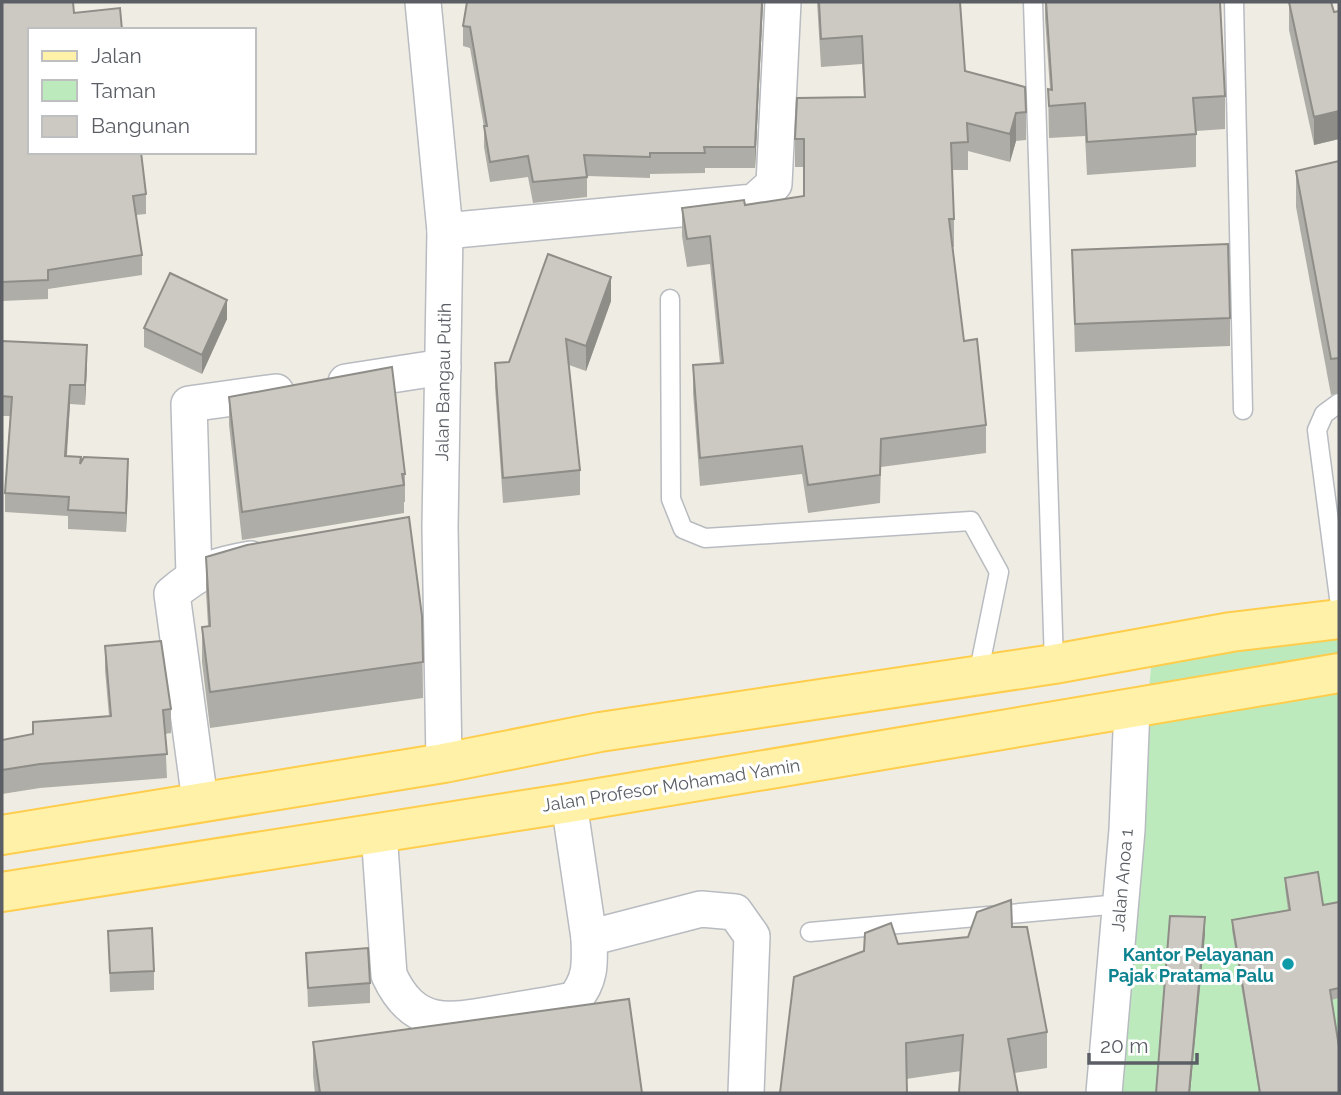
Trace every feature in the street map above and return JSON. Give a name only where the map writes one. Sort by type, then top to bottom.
[{"type":"main road","points":[[2,835],[444,763],[600,732],[1054,664],[1231,632],[1339,619]]},
{"type":"main road","name":"Jalan Profesor Mohamad Yamin","points":[[2,892],[569,803],[1339,673]]},
{"type":"street","name":"Jalan Bangau Putih","points":[[423,2],[446,231],[443,367],[427,529],[444,763]]},
{"type":"street","points":[[446,231],[754,202],[774,184],[783,2]]},
{"type":"street","points":[[194,575],[189,404],[443,367]]},
{"type":"street","points":[[200,801],[172,594],[194,575],[217,565],[283,554]]},
{"type":"street","name":"Jalan Anoa 1","points":[[1104,1093],[1127,830],[1132,708]]},
{"type":"street","points":[[379,832],[389,975],[404,1000],[426,1016],[447,1022],[574,1000],[586,986],[590,970],[589,938],[569,803]]},
{"type":"street","points":[[589,938],[701,909],[735,912],[752,936],[746,1093]]},
{"type":"lane","points":[[1033,2],[1054,664]]},
{"type":"lane","points":[[1234,2],[1243,410]]},
{"type":"lane","points":[[670,299],[671,499],[683,529],[705,538],[971,521],[999,572],[978,676]]},
{"type":"lane","points":[[1339,403],[1324,414],[1317,430],[1339,598]]},
{"type":"lane","points":[[810,932],[1119,904]]},
{"type":"green space","points":[[1339,615],[1339,1093],[1108,1093],[1126,938],[1153,646]]},
{"type":"building","points":[[2,2],[73,2],[74,13],[120,8],[122,28],[28,28],[28,154],[141,154],[146,194],[133,196],[142,255],[48,270],[48,280],[2,282]]},
{"type":"building","points":[[467,2],[762,2],[755,147],[704,147],[705,153],[650,153],[650,157],[584,155],[587,177],[533,182],[528,156],[490,162],[484,126],[487,126],[470,27],[463,26]]},
{"type":"building","points":[[819,2],[960,2],[965,71],[1025,87],[1026,112],[1016,113],[1010,134],[967,123],[968,142],[951,143],[954,219],[949,219],[964,341],[977,339],[986,425],[881,439],[880,475],[808,485],[802,446],[700,458],[693,365],[723,363],[710,236],[687,239],[682,208],[744,200],[745,205],[804,196],[804,139],[795,139],[797,98],[865,97],[862,36],[821,39]]},
{"type":"building","points":[[1046,2],[1220,2],[1225,96],[1193,98],[1196,134],[1087,142],[1085,103],[1049,106],[1048,89],[1052,90]]},
{"type":"building","points":[[1289,2],[1331,2],[1334,12],[1339,11],[1339,111],[1314,117]]},
{"type":"building","points":[[1339,161],[1339,358],[1331,359],[1296,171]]},
{"type":"building","points":[[1228,244],[1230,318],[1075,324],[1072,250]]},
{"type":"building","points":[[548,254],[611,277],[586,346],[566,339],[580,470],[503,478],[495,363],[509,362]]},
{"type":"building","points":[[170,273],[227,300],[202,355],[144,328]]},
{"type":"building","points":[[2,341],[87,345],[85,385],[70,385],[65,456],[81,457],[80,464],[84,457],[128,459],[126,513],[68,510],[69,497],[5,493],[12,397],[2,396]]},
{"type":"building","points":[[392,367],[405,474],[402,474],[404,485],[242,512],[229,397]]},
{"type":"building","points":[[409,517],[422,616],[423,662],[210,692],[202,627],[210,626],[206,557],[247,545]]},
{"type":"building","points":[[161,641],[171,709],[163,710],[167,754],[40,764],[2,770],[2,740],[33,734],[33,722],[111,716],[105,646]]},
{"type":"building","name":"Kantor Pelayanan Pajak Pratama Palu","points":[[1318,872],[1323,905],[1339,902],[1339,988],[1330,990],[1339,1047],[1339,1093],[1260,1093],[1232,920],[1290,910],[1285,878]]},
{"type":"building","points":[[1011,900],[1012,927],[1027,927],[1047,1032],[1008,1039],[1018,1093],[959,1093],[963,1035],[906,1043],[907,1093],[780,1093],[794,977],[864,951],[865,933],[891,923],[898,944],[968,937],[977,912]]},
{"type":"building","points":[[1170,916],[1205,917],[1189,1093],[1156,1093]]},
{"type":"building","points":[[152,928],[154,971],[110,973],[108,931]]},
{"type":"building","points":[[368,948],[370,983],[308,988],[306,953]]},
{"type":"building","points":[[629,999],[642,1093],[320,1093],[313,1042]]},
{"type":"place","name":"Kantor Pelayanan Pajak Pratama Palu","points":[[1288,964]]}]
